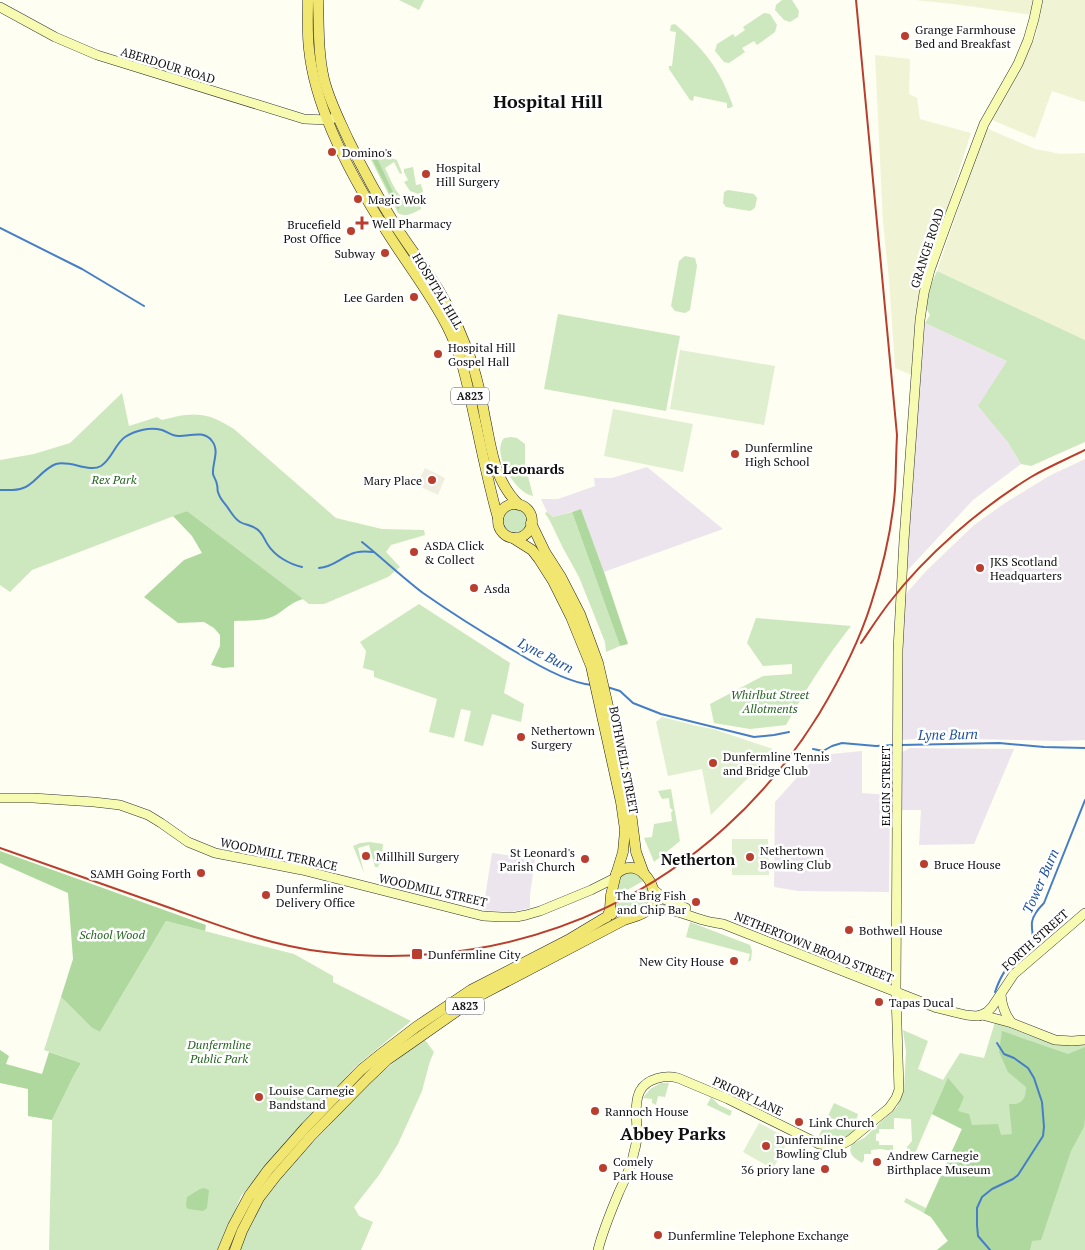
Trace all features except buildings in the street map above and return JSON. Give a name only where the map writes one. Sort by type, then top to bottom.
[{"type":"main road","name":"A823","points":[[308,0],[308,30],[312,67],[315,80],[333,119]]},
{"type":"main road","name":"A823","points":[[318,0],[319,51],[333,119]]},
{"type":"main road","name":"HOSPITAL HILL","points":[[333,119],[380,201],[448,305],[473,366],[497,470],[504,487],[519,505]]},
{"type":"main road","name":"HOSPITAL HILL","points":[[333,119],[350,168],[369,203],[438,309],[458,350],[464,368],[498,518]]},
{"type":"main road","points":[[498,518],[505,508],[513,504],[519,505]]},
{"type":"main road","name":"A823","points":[[519,505],[529,512],[532,523],[546,552],[580,614],[598,663],[600,686]]},
{"type":"main road","name":"A823","points":[[498,518],[502,532],[532,550],[553,581],[571,617],[600,686]]},
{"type":"main road","points":[[513,538],[525,534],[532,523]]},
{"type":"main road","name":"BOTHWELL STREET","points":[[600,686],[629,797],[637,854],[644,875]]},
{"type":"main road","name":"BOTHWELL STREET","points":[[600,686],[625,830],[623,852],[616,876]]},
{"type":"main road","points":[[616,876],[623,869],[632,867],[644,875]]},
{"type":"main road","name":"A823","points":[[644,875],[653,888]]},
{"type":"main road","name":"A823","points":[[322,1118],[361,1070],[416,1027],[471,990],[568,940],[607,917],[616,876]]},
{"type":"main road","points":[[647,911],[654,902],[653,888]]},
{"type":"main road","points":[[610,905],[616,918],[624,920]]},
{"type":"main road","name":"A823","points":[[223,1250],[249,1196],[268,1170],[322,1118],[387,1060],[477,997],[624,920],[647,911]]},
{"type":"main road","name":"A823","points":[[235,1250],[242,1231],[259,1198],[309,1131]]},
{"type":"street","name":"GRANGE ROAD","points":[[902,580],[920,320],[924,293],[930,270],[984,124],[1018,64],[1028,40],[1038,0]]},
{"type":"street","name":"ABERDOUR ROAD","points":[[0,7],[55,38],[96,55],[304,119],[333,119]]},
{"type":"street","name":"ELGIN STREET","points":[[841,1145],[850,1140],[889,1108],[896,1098],[898,1090],[896,993],[897,739],[898,650],[902,580]]},
{"type":"street","name":"WOODMILL TERRACE","points":[[0,798],[120,805],[148,815],[198,847],[219,854],[302,870],[355,884]]},
{"type":"street","name":"WOODMILL STREET","points":[[355,884],[484,916],[516,917],[540,911],[591,890],[616,876]]},
{"type":"street","points":[[591,890],[598,888],[608,892],[610,905]]},
{"type":"street","name":"NETHERTOWN BROAD STREET","points":[[653,888],[666,900],[937,1008],[954,1018],[970,1020],[984,1013]]},
{"type":"street","name":"NETHERTOWN BROAD STREET","points":[[647,911],[674,910],[703,920],[723,924]]},
{"type":"street","name":"FORTH STREET","points":[[984,1013],[992,1007],[1014,974],[1085,913]]},
{"type":"street","points":[[1001,995],[1004,1010],[1012,1023]]},
{"type":"street","points":[[984,1013],[1055,1040],[1085,1040]]},
{"type":"street","name":"PRIORY LANE","points":[[598,1250],[634,1154],[640,1092],[644,1086],[662,1077],[678,1078],[728,1099],[818,1144],[841,1145]]},
{"type":"shaded area","points":[[925,323],[1007,361],[1007,441],[1021,464],[973,500],[907,571],[913,465]]},
{"type":"shaded area","points":[[1085,459],[1085,740],[933,738],[900,740],[904,596],[926,571],[974,525],[1049,476]]},
{"type":"shaded area","points":[[647,467],[723,529],[604,572],[581,509],[553,517],[547,512],[541,499],[558,499],[595,486],[594,478],[612,478]]},
{"type":"shaded area","name":"Mary Place","points":[[425,468],[445,478],[438,495],[417,485]]},
{"type":"shaded area","points":[[910,748],[1014,749],[974,844],[919,845],[921,810],[902,810],[900,753]]},
{"type":"shaded area","points":[[862,751],[862,793],[890,795],[889,892],[798,891],[774,887],[775,802],[810,763],[821,755]]},
{"type":"shaded area","points":[[492,853],[535,859],[530,908],[511,912],[483,910]]},
{"type":"green space","points":[[399,0],[424,0],[419,10]]},
{"type":"green space","points":[[782,0],[792,0],[799,11],[798,17],[790,22],[784,20],[775,10],[776,5]]},
{"type":"green space","points":[[915,0],[1034,0],[1032,15]]},
{"type":"green space","points":[[1042,0],[1085,0],[1085,102],[1052,91],[1035,138],[992,120],[1023,65],[1036,34]]},
{"type":"green space","points":[[764,13],[770,14],[777,25],[775,32],[757,45],[754,41],[742,48],[745,52],[729,63],[724,62],[715,51],[717,44],[733,34],[735,37],[745,30],[743,27]]},
{"type":"green space","points":[[675,24],[703,51],[717,70],[733,106],[727,108],[727,103],[694,96],[693,101],[690,100],[669,69],[669,66],[672,66],[676,32],[670,31],[671,25]]},
{"type":"green space","points":[[875,55],[910,59],[909,94],[917,98],[920,119],[971,133],[949,203],[921,281],[911,375],[895,368],[883,223]]},
{"type":"green space","points":[[986,128],[1035,149],[1061,154],[1085,153],[1085,340],[937,271]]},
{"type":"green space","points":[[368,154],[397,160],[402,173],[400,174],[394,162],[385,168],[399,194],[407,202],[413,204],[415,200],[421,205],[421,209],[407,215],[398,213]]},
{"type":"green space","points":[[370,155],[376,156],[400,207],[398,210]]},
{"type":"green space","points":[[413,167],[416,185],[421,184],[422,187],[423,192],[421,195],[410,191],[404,182],[408,180],[404,169]]},
{"type":"green space","points":[[728,190],[754,194],[757,198],[755,208],[750,211],[726,207],[723,203],[724,192]]},
{"type":"green space","points":[[685,256],[695,258],[697,266],[690,310],[685,313],[675,311],[671,306],[679,261]]},
{"type":"green space","points":[[937,271],[1085,340],[1085,442],[1031,466],[1021,464],[1007,441],[978,406],[1007,361],[925,323],[930,315],[926,305],[928,293]]},
{"type":"green space","points":[[558,314],[680,336],[666,411],[544,389]]},
{"type":"green space","points":[[680,350],[775,366],[764,425],[670,409]]},
{"type":"green space","name":"Rex Park","points":[[122,393],[129,426],[157,417],[162,420],[196,415],[214,418],[234,429],[336,518],[382,529],[424,530],[425,535],[391,545],[386,552],[400,567],[388,577],[324,604],[309,604],[187,511],[32,570],[10,592],[0,585],[0,460],[34,454],[70,443]]},
{"type":"green space","points":[[613,409],[693,424],[683,472],[604,456]]},
{"type":"green space","points":[[504,438],[517,438],[525,444],[525,464],[533,496],[519,488],[507,472],[503,462],[501,445]]},
{"type":"green space","points":[[515,508],[524,512],[528,521],[524,530],[515,534],[506,530],[502,521],[506,512]]},
{"type":"green space","points":[[581,509],[628,644],[620,646],[572,512]]},
{"type":"green space","points":[[187,511],[303,599],[291,604],[271,617],[261,620],[234,621],[234,667],[223,668],[211,665],[220,646],[220,635],[214,628],[204,622],[178,623],[144,597],[184,560],[202,553],[192,536],[173,516]]},
{"type":"green space","points":[[547,512],[553,517],[572,512],[620,646],[606,652],[605,642],[579,577],[545,513]]},
{"type":"green space","points":[[419,604],[510,663],[504,693],[524,704],[521,722],[492,714],[483,746],[464,741],[471,711],[461,709],[454,738],[429,732],[437,699],[374,677],[374,671],[363,668],[366,651],[360,642]]},
{"type":"green space","name":"Whirlbut Street Allotments","points":[[756,618],[851,626],[816,674],[786,725],[750,729],[714,723],[710,704],[763,676],[792,674],[792,664],[763,666],[747,643]]},
{"type":"green space","name":"Dunfermline Tennis and Bridge Club","points":[[662,717],[713,729],[773,749],[753,773],[711,815],[702,769],[668,776],[656,722]]},
{"type":"green space","points":[[671,789],[680,841],[654,862],[644,838],[652,837],[654,824],[672,821],[671,813],[673,810],[670,808],[669,798],[662,799],[658,791]]},
{"type":"green space","name":"Nethertown Bowling Club","points":[[732,839],[768,839],[769,875],[732,875]]},
{"type":"green space","points":[[370,842],[383,844],[381,864],[375,867],[369,845],[358,848],[364,873],[353,846]]},
{"type":"green space","name":"School Wood","points":[[0,851],[206,925],[205,931],[166,921],[100,1032],[92,1028],[61,997],[73,959],[68,893],[0,863]]},
{"type":"green space","points":[[628,873],[638,874],[645,880],[613,898],[619,880]]},
{"type":"green space","points":[[649,886],[652,892],[646,908],[626,915],[614,912],[613,906]]},
{"type":"green space","name":"Dunfermline Public Park","points":[[166,921],[294,954],[333,976],[333,982],[411,1021],[355,1067],[241,1196],[219,1250],[49,1250],[52,1120],[81,1063],[44,1050],[61,997],[92,1028],[100,1032]]},
{"type":"green space","points":[[690,922],[750,945],[752,951],[751,960],[748,962],[750,954],[686,937]]},
{"type":"green space","points":[[995,1022],[1050,1042],[1073,1045],[1085,1044],[1085,1250],[937,1250],[948,1241],[931,1217],[904,1202],[906,1198],[926,1208],[962,1129],[932,1114],[906,1174],[907,1147],[912,1141],[911,1119],[894,1118],[894,1129],[879,1129],[879,1133],[876,1134],[876,1141],[879,1141],[879,1145],[893,1145],[893,1151],[871,1150],[871,1154],[864,1154],[862,1163],[851,1153],[852,1144],[864,1138],[897,1107],[904,1091],[906,1052],[903,1030],[928,1041],[918,1069],[943,1080],[960,1053],[984,1058]]},
{"type":"green space","points":[[1002,1031],[1068,1054],[1085,1047],[1084,1127],[1071,1151],[1041,1240],[1032,1241],[1030,1250],[937,1250],[948,1241],[931,1217],[924,1213],[962,1129],[932,1114],[948,1078],[964,1097],[958,1111],[969,1114],[972,1125],[998,1124],[1001,1135],[1012,1134],[1009,1104],[1020,1102],[1024,1098],[1026,1087],[1008,1072],[999,1052]]},
{"type":"green space","points":[[425,1040],[434,1052],[422,1091],[398,1144],[379,1175],[354,1207],[359,1216],[373,1222],[361,1250],[239,1250],[247,1230],[265,1197],[287,1169],[361,1091],[408,1050]]},
{"type":"green space","points":[[0,1050],[9,1056],[6,1064],[42,1074],[49,1052],[81,1063],[52,1120],[28,1116],[28,1089],[0,1083]]},
{"type":"green space","points":[[661,1083],[669,1083],[665,1097],[658,1096],[656,1105],[652,1103],[652,1099],[643,1098],[650,1089]]},
{"type":"green space","points":[[711,1097],[719,1105],[732,1111],[730,1116],[707,1105]]},
{"type":"green space","points":[[834,1103],[858,1114],[856,1121],[859,1127],[850,1135],[840,1140],[817,1140]]},
{"type":"green space","name":"Dunfermline Bowling Club","points":[[759,1123],[789,1139],[773,1169],[743,1152]]},
{"type":"green space","points":[[204,1188],[209,1190],[207,1208],[203,1211],[188,1209],[186,1206],[187,1197]]},
{"type":"waterway","points":[[0,228],[82,269],[144,306]]},
{"type":"waterway","name":"Lyne Burn","points":[[0,490],[17,490],[27,486],[46,469],[56,464],[62,463],[91,468],[101,466],[125,437],[138,431],[157,429],[177,436],[197,434],[205,436],[212,441],[216,453],[213,474],[217,482],[219,495],[233,515],[240,522],[258,530],[278,556],[287,562],[302,567]]},
{"type":"waterway","name":"Lyne Burn","points":[[362,542],[423,593],[481,631],[553,673],[573,681],[592,685]]},
{"type":"waterway","name":"Lyne Burn","points":[[319,568],[331,565],[355,553],[373,552]]},
{"type":"waterway","name":"Lyne Burn","points":[[607,687],[620,691],[633,703],[661,714],[754,737],[789,732]]},
{"type":"waterway","name":"Lyne Burn","points":[[813,749],[823,751],[842,743],[876,746],[894,745]]},
{"type":"waterway","name":"Lyne Burn","points":[[901,745],[999,743],[1085,748]]},
{"type":"waterway","name":"Tower Burn","points":[[995,992],[1001,978],[1012,962],[1031,946],[1033,940],[1033,919],[1044,903],[1085,800]]},
{"type":"waterway","name":"Tower Burn","points":[[990,1250],[978,1236],[977,1208],[982,1197],[992,1189],[1018,1175],[1043,1136],[1044,1127],[1042,1102],[1034,1078],[1028,1068],[1014,1058],[1004,1054],[997,1043]]},
{"type":"railway","points":[[0,848],[267,941],[325,952],[400,956],[472,949],[542,933],[608,907],[669,872],[725,828],[775,775],[819,714],[834,687],[855,646],[866,618],[883,562],[892,519],[897,435],[856,0]]},
{"type":"railway","points":[[861,643],[885,608],[904,585],[936,550],[954,534],[992,503],[1031,477],[1085,450]]},
{"type":"place","name":"Grange Farmhouse Bed and Breakfast","points":[[905,36]]},
{"type":"place","name":"Domino's","points":[[332,152]]},
{"type":"place","name":"Hospital Hill Surgery","points":[[426,174]]},
{"type":"place","name":"Magic Wok","points":[[358,199]]},
{"type":"place","name":"Well Pharmacy","points":[[362,223]]},
{"type":"place","name":"Brucefield Post Office","points":[[351,231]]},
{"type":"place","name":"Subway","points":[[385,253]]},
{"type":"place","name":"Lee Garden","points":[[414,297]]},
{"type":"place","name":"Hospital Hill Gospel Hall","points":[[438,354]]},
{"type":"place","name":"Dunfermline High School","points":[[735,454]]},
{"type":"place","name":"Mary Place","points":[[432,480]]},
{"type":"place","name":"ASDA Click & Collect","points":[[414,552]]},
{"type":"place","name":"JKS Scotland Headquarters","points":[[980,568]]},
{"type":"place","name":"Asda","points":[[474,588]]},
{"type":"place","name":"Nethertown Surgery","points":[[521,737]]},
{"type":"place","name":"Dunfermline Tennis and Bridge Club","points":[[713,763]]},
{"type":"place","name":"Millhill Surgery","points":[[366,856]]},
{"type":"place","name":"Nethertown Bowling Club","points":[[750,857]]},
{"type":"place","name":"St Leonard's Parish Church","points":[[585,859]]},
{"type":"place","name":"Bruce House","points":[[924,864]]},
{"type":"place","name":"SAMH Going Forth","points":[[201,873]]},
{"type":"place","name":"Dunfermline Delivery Office","points":[[266,895]]},
{"type":"place","name":"The Brig Fish and Chip Bar","points":[[696,902]]},
{"type":"place","name":"Bothwell House","points":[[849,930]]},
{"type":"place","name":"Dunfermline City","points":[[417,954]]},
{"type":"place","name":"New City House","points":[[734,961]]},
{"type":"place","name":"Tapas Ducal","points":[[879,1002]]},
{"type":"place","name":"Louise Carnegie Bandstand","points":[[259,1097]]},
{"type":"place","name":"Rannoch House","points":[[595,1111]]},
{"type":"place","name":"Link Church","points":[[799,1122]]},
{"type":"place","name":"Dunfermline Bowling Club","points":[[766,1146]]},
{"type":"place","name":"Andrew Carnegie Birthplace Museum","points":[[877,1162]]},
{"type":"place","name":"Comely Park House","points":[[603,1168]]},
{"type":"place","name":"36 priory lane","points":[[825,1169]]},
{"type":"place","name":"Dunfermline Telephone Exchange","points":[[658,1235]]},
{"type":"district","name":"Hospital Hill","points":[[548,101]]},
{"type":"district","name":"St Leonards","points":[[525,468]]},
{"type":"district","name":"Netherton","points":[[698,859]]},
{"type":"district","name":"Abbey Parks","points":[[673,1133]]}]
